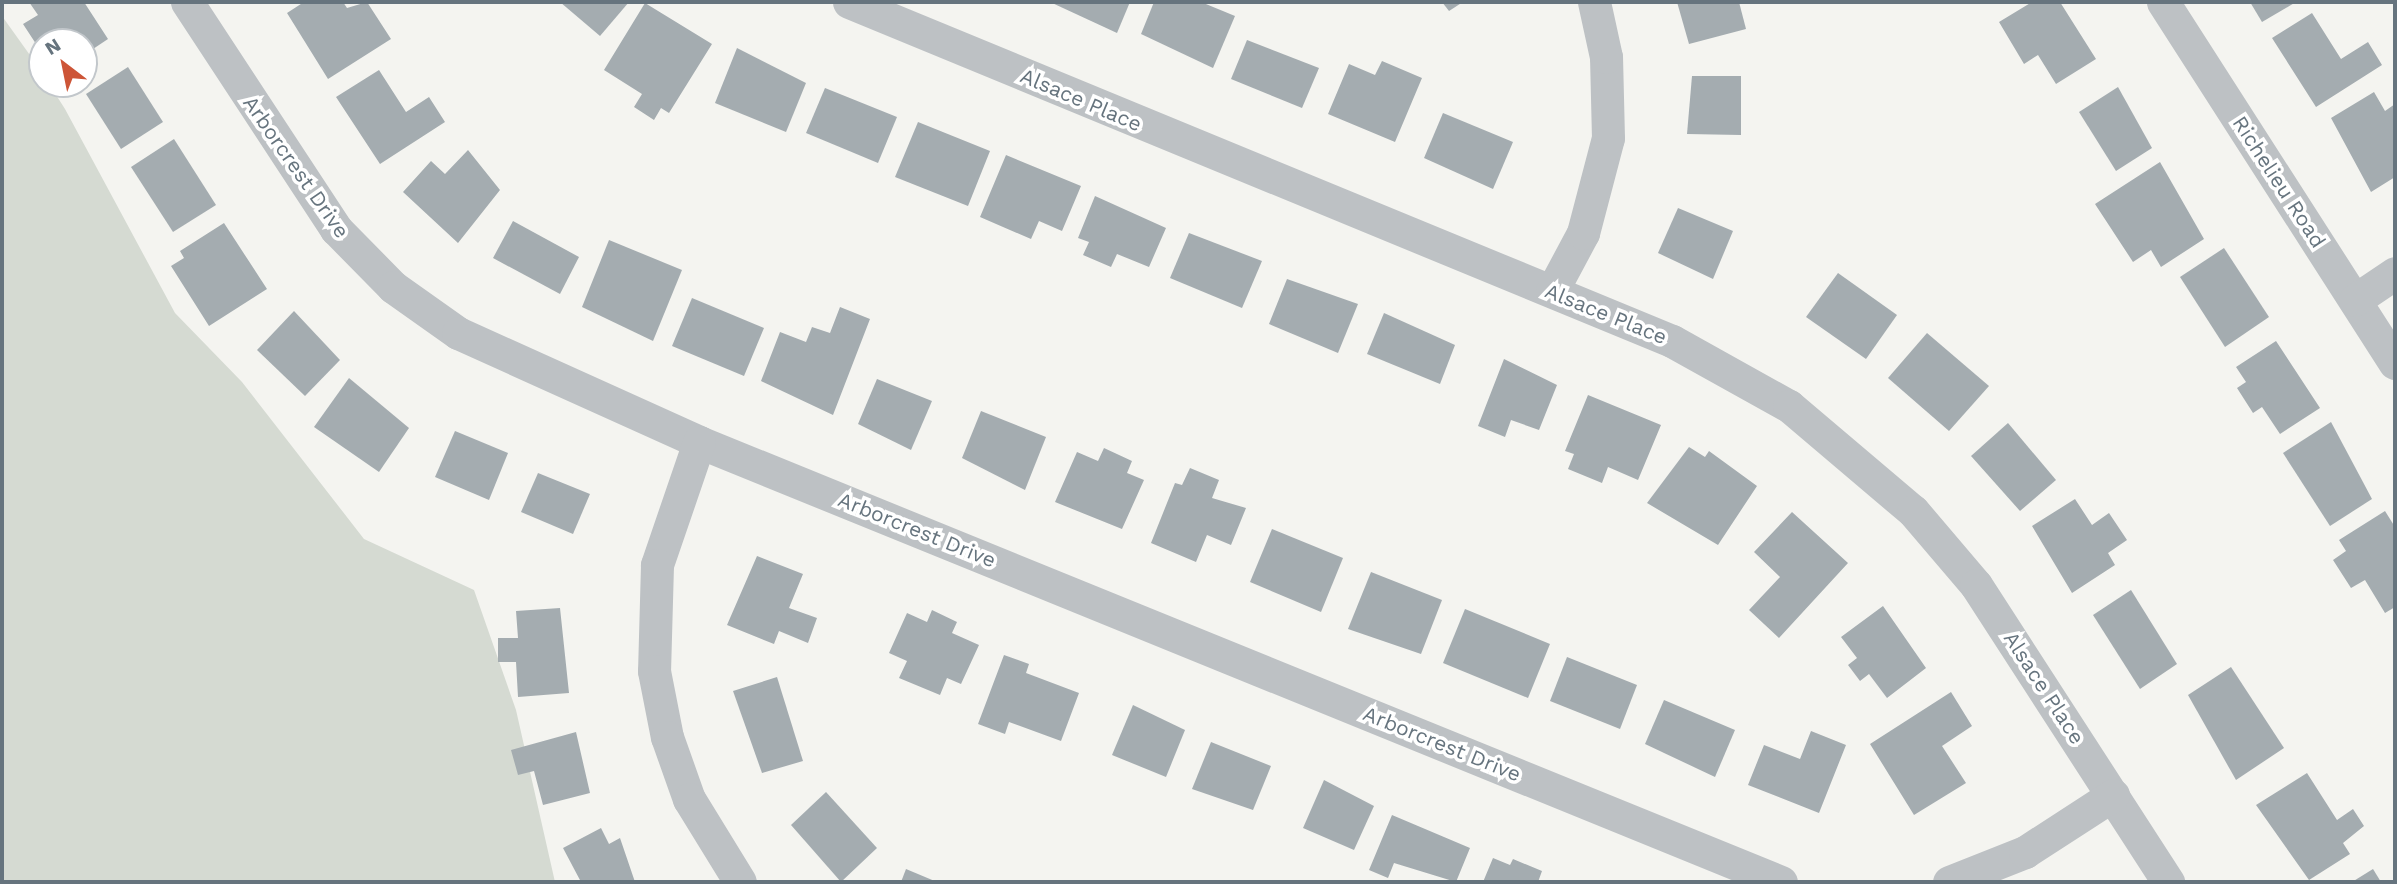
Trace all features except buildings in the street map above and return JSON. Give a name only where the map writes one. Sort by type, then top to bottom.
[{"type":"street","name":"Arborcrest Drive","points":[[187,2],[326,217],[393,287],[501,355],[699,442],[1781,882]]},
{"type":"street","name":"Alsace Place","points":[[852,2],[1552,292],[1732,371],[1868,468],[1976,585],[2168,882]]},
{"type":"street","points":[[1552,292],[1583,233],[1608,138],[1606,57],[1594,2]]},
{"type":"street","name":"Richelieu Road","points":[[2163,2],[2395,363]]},
{"type":"street","points":[[2355,300],[2395,273]]},
{"type":"street","points":[[699,442],[657,565],[653,671],[667,737],[689,799],[740,882]]},
{"type":"street","points":[[1950,882],[2025,852],[2113,795]]},
{"type":"shaded area","points":[[2,16],[28,52],[28,98],[58,98],[175,313],[242,382],[364,539],[474,590],[516,710],[555,882],[2,882]]}]
